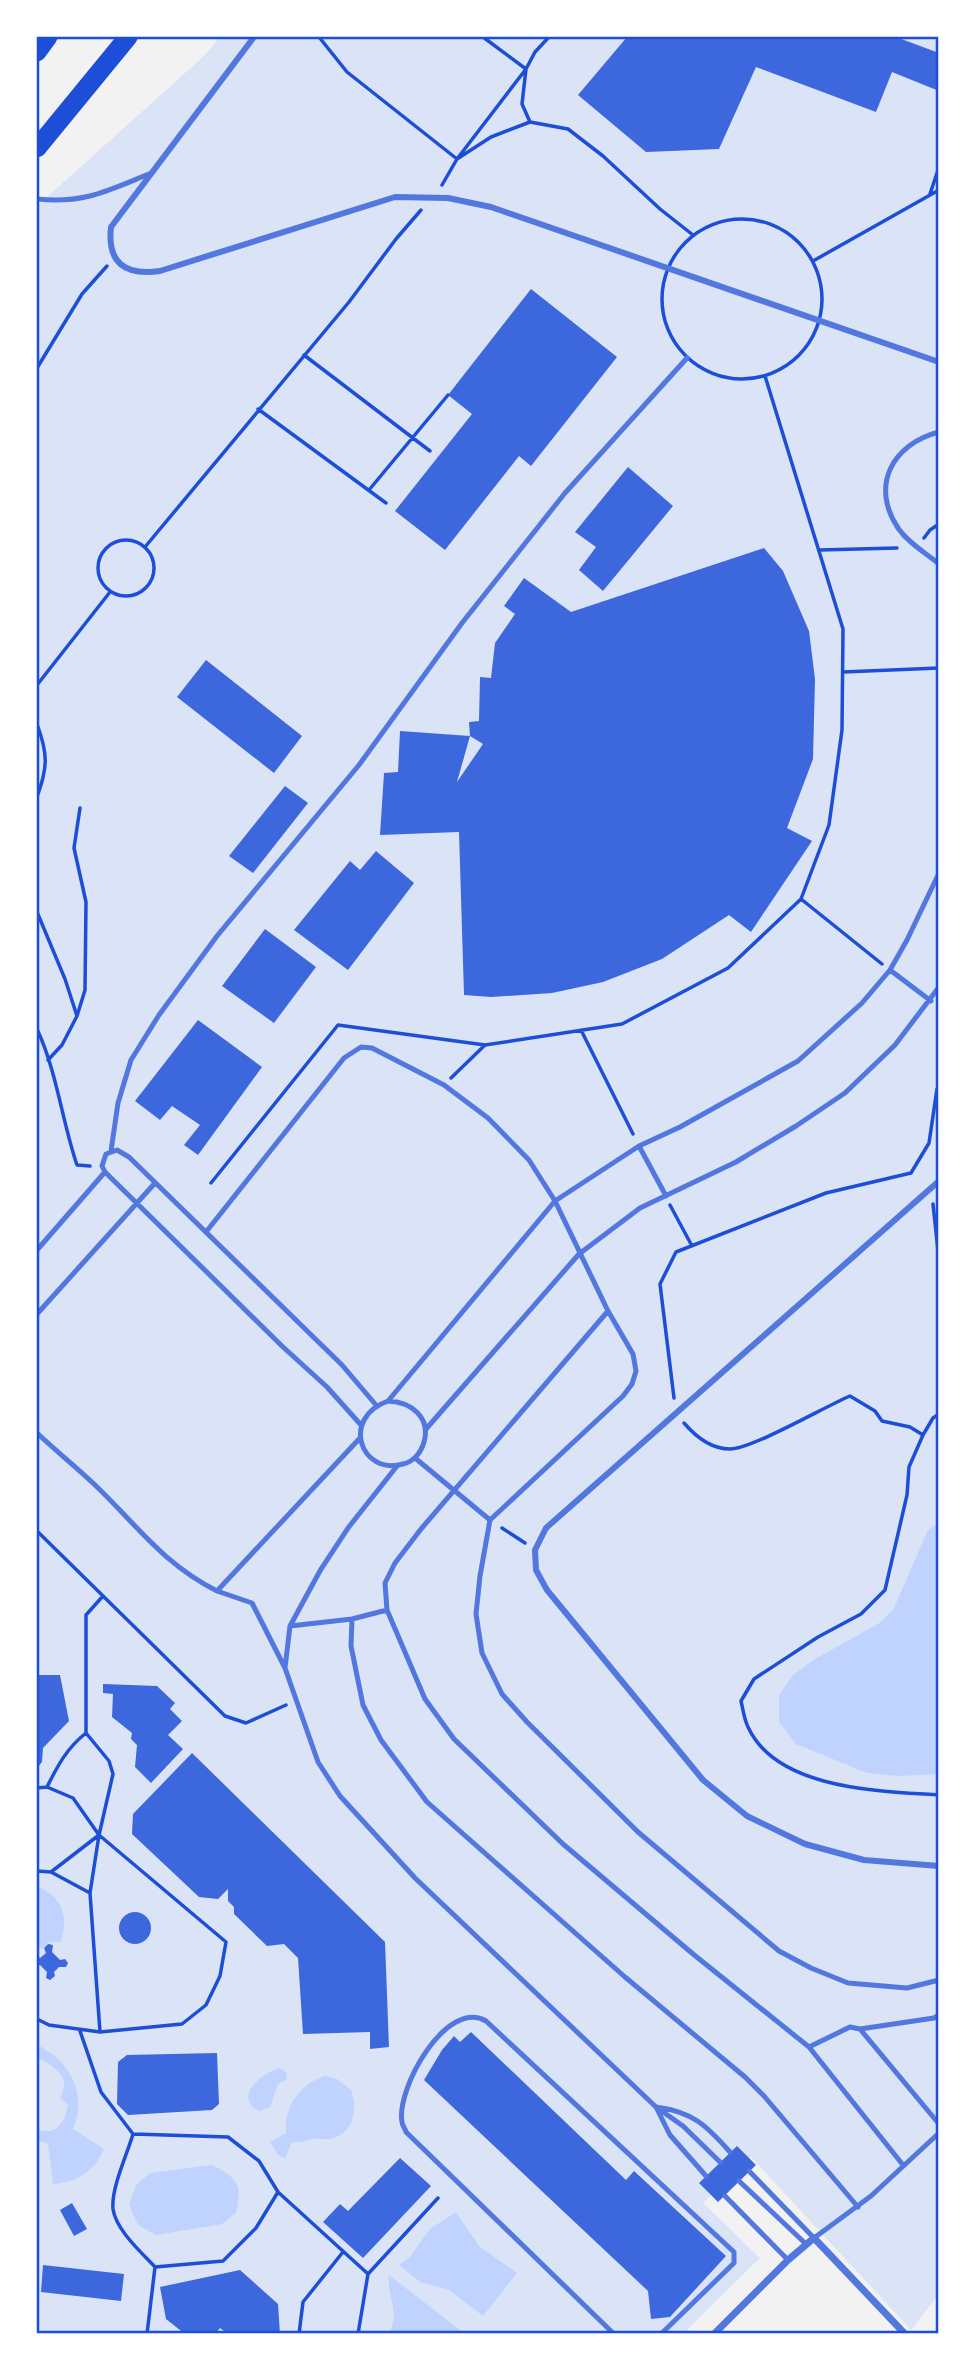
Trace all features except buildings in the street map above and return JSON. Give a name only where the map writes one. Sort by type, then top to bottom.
[{"type":"highway","points":[[37,52],[48,37]]},
{"type":"highway","points":[[37,148],[128,37]]},
{"type":"street","points":[[254,37],[111,227],[109,244],[125,269],[142,274],[160,271],[395,197],[470,201],[939,362]]},
{"type":"street","points":[[939,1181],[546,1528],[536,1550],[536,1570],[547,1590],[570,1620],[703,1780],[747,1816],[805,1844],[864,1860],[939,1866]]},
{"type":"street","points":[[714,2334],[788,2260],[814,2238],[905,2334]]},
{"type":"lane","points":[[37,199],[61,201],[90,197],[149,174]]},
{"type":"lane","points":[[111,1151],[118,1103],[131,1060],[159,1015],[226,925],[359,765],[462,623],[565,493],[687,358]]},
{"type":"lane","points":[[939,432],[923,436],[903,450],[890,469],[884,488],[888,509],[900,531],[939,565]]},
{"type":"lane","points":[[388,1401],[555,1201],[639,1146],[680,1127],[797,1061],[862,1003],[890,970],[939,873]]},
{"type":"lane","points":[[890,970],[931,1001]]},
{"type":"lane","points":[[426,1429],[579,1254],[640,1208],[736,1162],[845,1093],[895,1045],[939,987]]},
{"type":"lane","points":[[206,1232],[344,1058],[360,1047],[372,1048],[444,1085],[488,1118],[529,1160],[555,1201],[608,1311],[633,1354],[636,1371],[632,1384],[610,1408],[490,1520],[480,1576],[477,1614],[482,1653],[502,1694],[638,1832],[779,1951],[848,1983],[907,1988],[939,1980]]},
{"type":"lane","points":[[639,1146],[666,1196]]},
{"type":"lane","points":[[37,1250],[104,1169],[106,1154],[111,1151],[123,1152],[342,1365],[376,1405]]},
{"type":"lane","points":[[104,1169],[283,1347],[327,1387],[361,1425]]},
{"type":"lane","points":[[37,1314],[155,1183]]},
{"type":"lane","points":[[608,1311],[395,1563],[385,1583],[387,1610],[425,1699],[454,1739],[563,1844],[693,1954],[809,2047],[903,2165]]},
{"type":"lane","points":[[285,1668],[290,1626],[321,1569],[348,1528],[397,1466],[415,1458],[425,1441],[426,1429],[413,1407],[401,1401],[388,1401],[376,1405],[367,1413],[361,1425],[360,1438],[364,1450],[373,1460],[384,1465],[397,1466]]},
{"type":"lane","points":[[37,1433],[94,1484],[157,1550],[192,1578],[217,1591],[252,1603],[285,1668],[318,1762],[341,1796],[415,1878],[656,2107],[683,2126],[720,2162]]},
{"type":"lane","points":[[217,1591],[360,1438]]},
{"type":"lane","points":[[415,1458],[490,1520]]},
{"type":"lane","points":[[290,1626],[352,1619],[387,1610]]},
{"type":"lane","points":[[352,1619],[351,1646],[363,1705],[381,1740],[427,1802],[625,1977],[745,2077],[858,2207]]},
{"type":"lane","points":[[809,2047],[850,2027],[860,2029],[939,2015]]},
{"type":"lane","points":[[614,2334],[406,2132],[402,2122],[403,2109],[416,2066],[444,2030],[463,2017],[478,2016],[486,2021],[734,2252],[734,2263],[661,2334]]},
{"type":"lane","points":[[860,2029],[939,2124]]},
{"type":"lane","points":[[656,2107],[683,2112],[692,2117],[730,2152]]},
{"type":"lane","points":[[656,2107],[670,2134],[706,2176]]},
{"type":"lane","points":[[749,2171],[814,2238],[858,2207],[939,2133]]},
{"type":"lane","points":[[739,2181],[806,2244]]},
{"type":"lane","points":[[725,2196],[788,2260]]},
{"type":"path","points":[[319,37],[346,72],[457,159]]},
{"type":"path","points":[[483,37],[526,69]]},
{"type":"path","points":[[145,547],[432,198],[457,159],[526,69],[535,52],[549,37]]},
{"type":"path","points":[[526,69],[522,104],[530,122]]},
{"type":"path","points":[[457,159],[491,137],[530,122],[568,129],[694,235]]},
{"type":"path","points":[[930,195],[939,167]]},
{"type":"path","points":[[813,261],[939,190]]},
{"type":"path","points":[[37,368],[82,295],[115,257]]},
{"type":"path","points":[[304,355],[430,451]]},
{"type":"path","points":[[211,1183],[338,1025],[485,1045],[622,1024],[728,968],[801,899],[829,825],[842,730],[843,629],[765,376]]},
{"type":"path","points":[[369,490],[448,395]]},
{"type":"path","points":[[258,410],[386,503]]},
{"type":"path","points":[[819,550],[918,548],[930,530],[939,524]]},
{"type":"path","points":[[128,540],[145,547],[154,563],[151,582],[137,594],[128,597],[110,592],[99,577],[100,559],[104,551],[119,541],[128,540]]},
{"type":"path","points":[[37,685],[110,592]]},
{"type":"path","points":[[843,672],[939,668]]},
{"type":"path","points":[[37,724],[46,748],[46,773],[37,797]]},
{"type":"path","points":[[48,1060],[62,1045],[85,990],[86,902],[74,848],[80,808]]},
{"type":"path","points":[[801,899],[890,970]]},
{"type":"path","points":[[37,912],[65,979],[76,1016]]},
{"type":"path","points":[[37,1029],[55,1081],[66,1133],[77,1165],[104,1169]]},
{"type":"path","points":[[581,1030],[639,1146]]},
{"type":"path","points":[[444,1085],[485,1045]]},
{"type":"path","points":[[923,1434],[910,1427],[882,1421],[875,1411],[850,1396],[746,1447],[730,1449],[710,1444],[696,1436],[676,1413],[660,1284],[676,1252],[826,1194],[911,1174],[929,1143],[939,1088]]},
{"type":"path","points":[[932,1188],[939,1260]]},
{"type":"path","points":[[666,1196],[692,1247]]},
{"type":"path","points":[[939,1413],[923,1434],[909,1467],[907,1495],[885,1590],[861,1614],[818,1637],[754,1679],[741,1700],[748,1727],[766,1752],[796,1771],[876,1792],[939,1795]]},
{"type":"path","points":[[490,1520],[536,1550]]},
{"type":"path","points":[[37,1531],[225,1716],[246,1723],[296,1700]]},
{"type":"path","points":[[100,2032],[90,1893],[99,1835],[113,1774],[110,1761],[86,1733],[86,1615],[103,1596]]},
{"type":"path","points":[[47,1787],[62,1756],[86,1733]]},
{"type":"path","points":[[37,1788],[47,1787],[73,1798],[99,1835],[226,1942],[220,1976],[206,2005],[182,2024],[100,2032],[49,2025],[37,2019]]},
{"type":"path","points":[[51,1872],[99,1835]]},
{"type":"path","points":[[37,1871],[51,1872],[90,1893]]},
{"type":"path","points":[[80,2031],[101,2092],[134,2134]]},
{"type":"path","points":[[134,2134],[228,2137],[259,2161],[278,2193],[368,2274]]},
{"type":"path","points":[[134,2134],[117,2185],[113,2210],[125,2235],[155,2267]]},
{"type":"path","points":[[155,2267],[223,2261],[256,2228],[278,2193]]},
{"type":"path","points":[[358,2334],[368,2274],[438,2198]]},
{"type":"path","points":[[299,2334],[303,2302],[343,2252]]},
{"type":"path","points":[[146,2334],[155,2267]]},
{"type":"shaded area","points":[[220,37],[939,37],[939,2294],[911,2330],[751,2157],[703,2203],[760,2258],[683,2334],[37,2334],[37,206],[204,56]]},
{"type":"water","points":[[939,1523],[939,1774],[899,1776],[867,1773],[796,1744],[779,1722],[779,1695],[792,1676],[815,1659],[878,1624],[893,1610],[928,1530]]},
{"type":"water","points":[[37,1886],[58,1901],[64,1915],[61,1942],[48,1942],[42,1949],[37,1945]]},
{"type":"water","points":[[37,2045],[59,2060],[73,2080],[78,2104],[73,2129],[104,2149],[95,2164],[84,2174],[61,2183],[53,2184],[48,2144],[37,2140],[37,2129],[54,2129],[65,2117],[68,2105],[60,2098],[64,2082],[55,2069],[37,2058]]},
{"type":"water","points":[[279,2068],[286,2072],[287,2079],[278,2084],[270,2107],[259,2111],[248,2099],[252,2086]]},
{"type":"water","points":[[325,2076],[337,2079],[351,2090],[354,2113],[349,2127],[330,2139],[292,2142],[285,2158],[278,2155],[270,2142],[286,2133],[288,2114],[295,2098],[308,2085]]},
{"type":"water","points":[[212,2165],[228,2174],[236,2183],[239,2195],[236,2213],[222,2224],[156,2235],[138,2225],[129,2205],[136,2185],[150,2173]]},
{"type":"water","points":[[456,2212],[479,2246],[517,2273],[483,2316],[449,2290],[420,2282],[399,2265],[410,2257],[430,2229]]},
{"type":"water","points":[[389,2275],[465,2334],[389,2334],[394,2317]]}]
